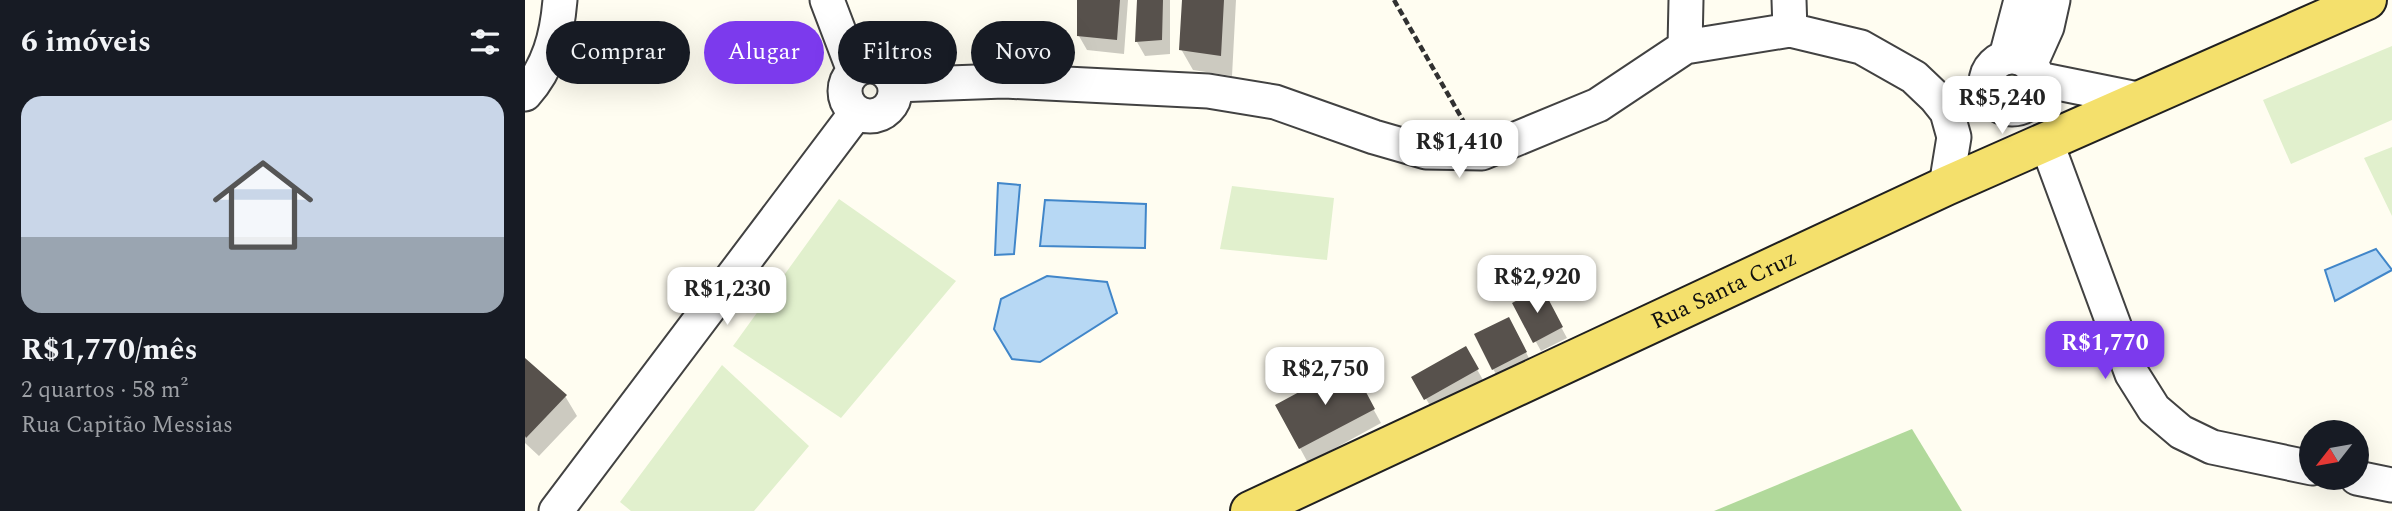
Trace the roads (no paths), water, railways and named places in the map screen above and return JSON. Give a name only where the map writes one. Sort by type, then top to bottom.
[{"type":"main road","name":"Rua Santa Cruz","points":[[1250,511],[1946,187],[2367,0]]},
{"type":"street","points":[[525,94],[538,79],[557,36],[560,0]]},
{"type":"street","points":[[827,0],[838,29]]},
{"type":"street","points":[[1685,47],[1686,0]]},
{"type":"street","points":[[2021,0],[2025,67],[2035,95],[2016,109],[2000,106],[1988,95],[1985,82],[1989,68],[2025,67],[2141,100]]},
{"type":"street","points":[[2025,67],[2047,27],[2053,0]]},
{"type":"street","points":[[846,84],[846,101],[856,113],[870,117],[885,113],[894,100],[895,85],[1004,81],[1208,91],[1275,102],[1374,137],[1426,152],[1482,153],[1598,105],[1685,47],[1790,15],[1861,47],[1914,76],[1947,112],[1954,137],[1946,187]]},
{"type":"street","points":[[1947,112],[1988,95]]},
{"type":"street","points":[[556,511],[856,113]]},
{"type":"street","points":[[2047,144],[2132,374],[2154,409],[2181,432],[2212,447],[2299,465]]},
{"type":"street","points":[[2369,480],[2392,485]]},
{"type":"water","points":[[998,183],[1020,185],[1014,254],[995,255]]},
{"type":"water","points":[[1045,200],[1146,204],[1145,248],[1040,246]]},
{"type":"water","points":[[2376,249],[2392,270],[2335,301],[2325,270]]},
{"type":"water","points":[[1047,276],[1107,282],[1117,313],[1040,362],[1012,359],[994,329],[1001,299]]}]
